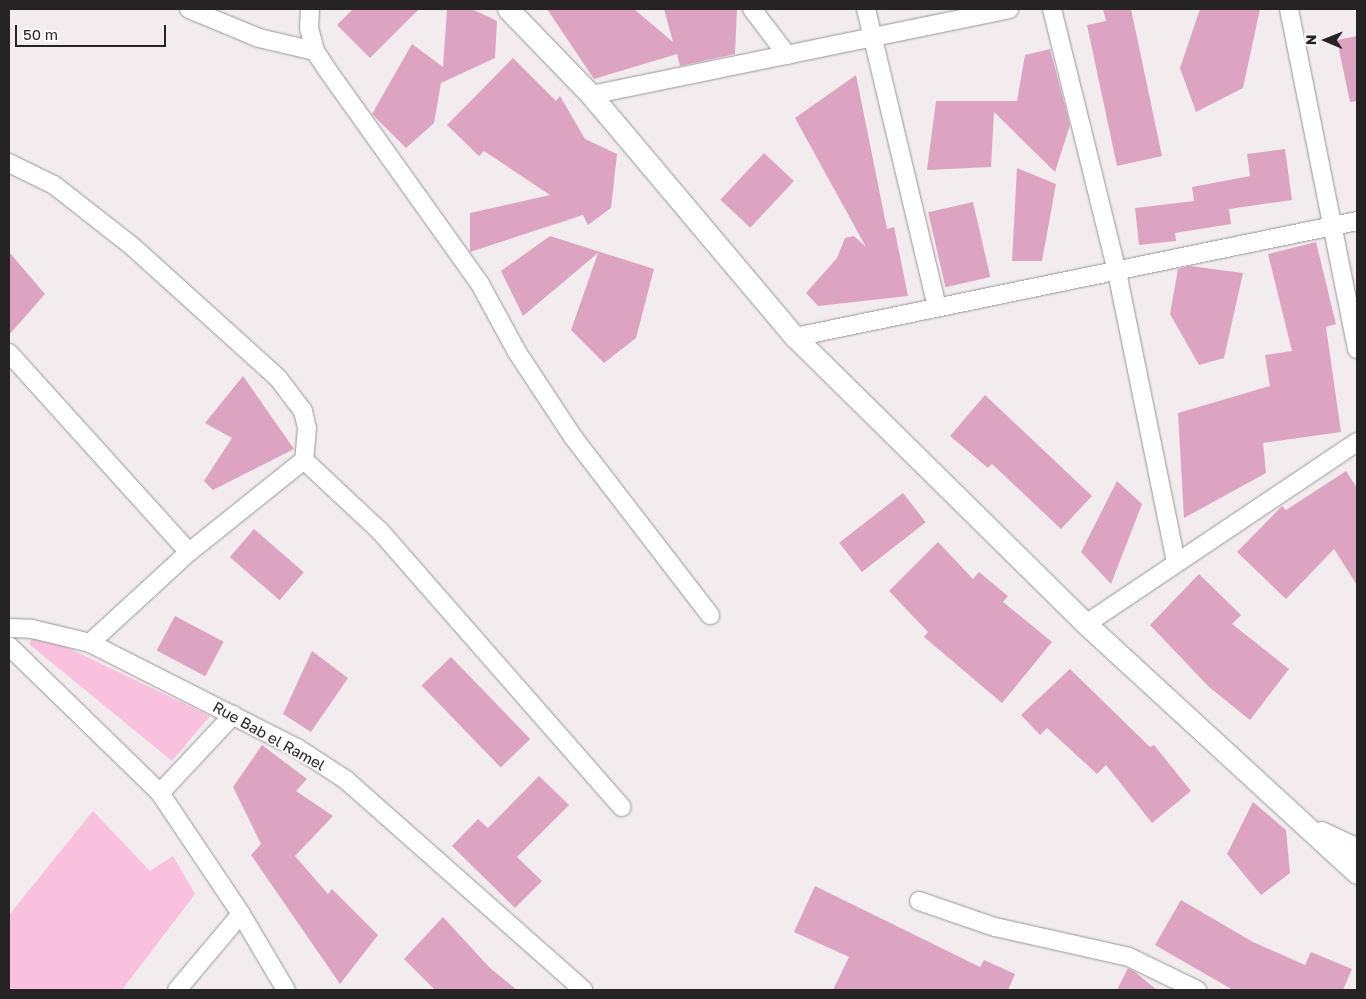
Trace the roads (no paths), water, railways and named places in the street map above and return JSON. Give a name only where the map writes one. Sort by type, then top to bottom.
[{"type":"street","points":[[188,9],[260,38],[315,51]]},
{"type":"street","points":[[310,9],[315,51],[480,284],[517,352],[573,437],[710,615]]},
{"type":"street","points":[[508,9],[591,95],[795,337],[1086,624],[1298,821],[1357,873]]},
{"type":"street","points":[[752,9],[786,55]]},
{"type":"street","points":[[866,9],[937,307]]},
{"type":"street","points":[[591,95],[1009,9]]},
{"type":"street","points":[[1052,9],[1117,272],[1176,562]]},
{"type":"street","points":[[1289,9],[1357,349]]},
{"type":"street","points":[[9,163],[54,185],[133,247],[278,378],[303,411],[307,428],[304,460],[189,552],[90,643]]},
{"type":"street","points":[[795,337],[1357,221]]},
{"type":"street","points":[[9,353],[189,552]]},
{"type":"street","points":[[1086,624],[1357,442]]},
{"type":"street","points":[[304,460],[380,531],[622,807]]},
{"type":"street","name":"Rue Bab el Ramel","points":[[9,628],[32,629],[90,643],[297,748],[346,780],[583,990]]},
{"type":"street","points":[[9,646],[160,793],[241,914],[286,990]]},
{"type":"street","points":[[160,793],[233,715]]},
{"type":"street","points":[[1298,821],[1357,850]]},
{"type":"street","points":[[919,901],[995,928],[1129,957],[1197,990]]},
{"type":"street","points":[[177,990],[241,914]]}]
